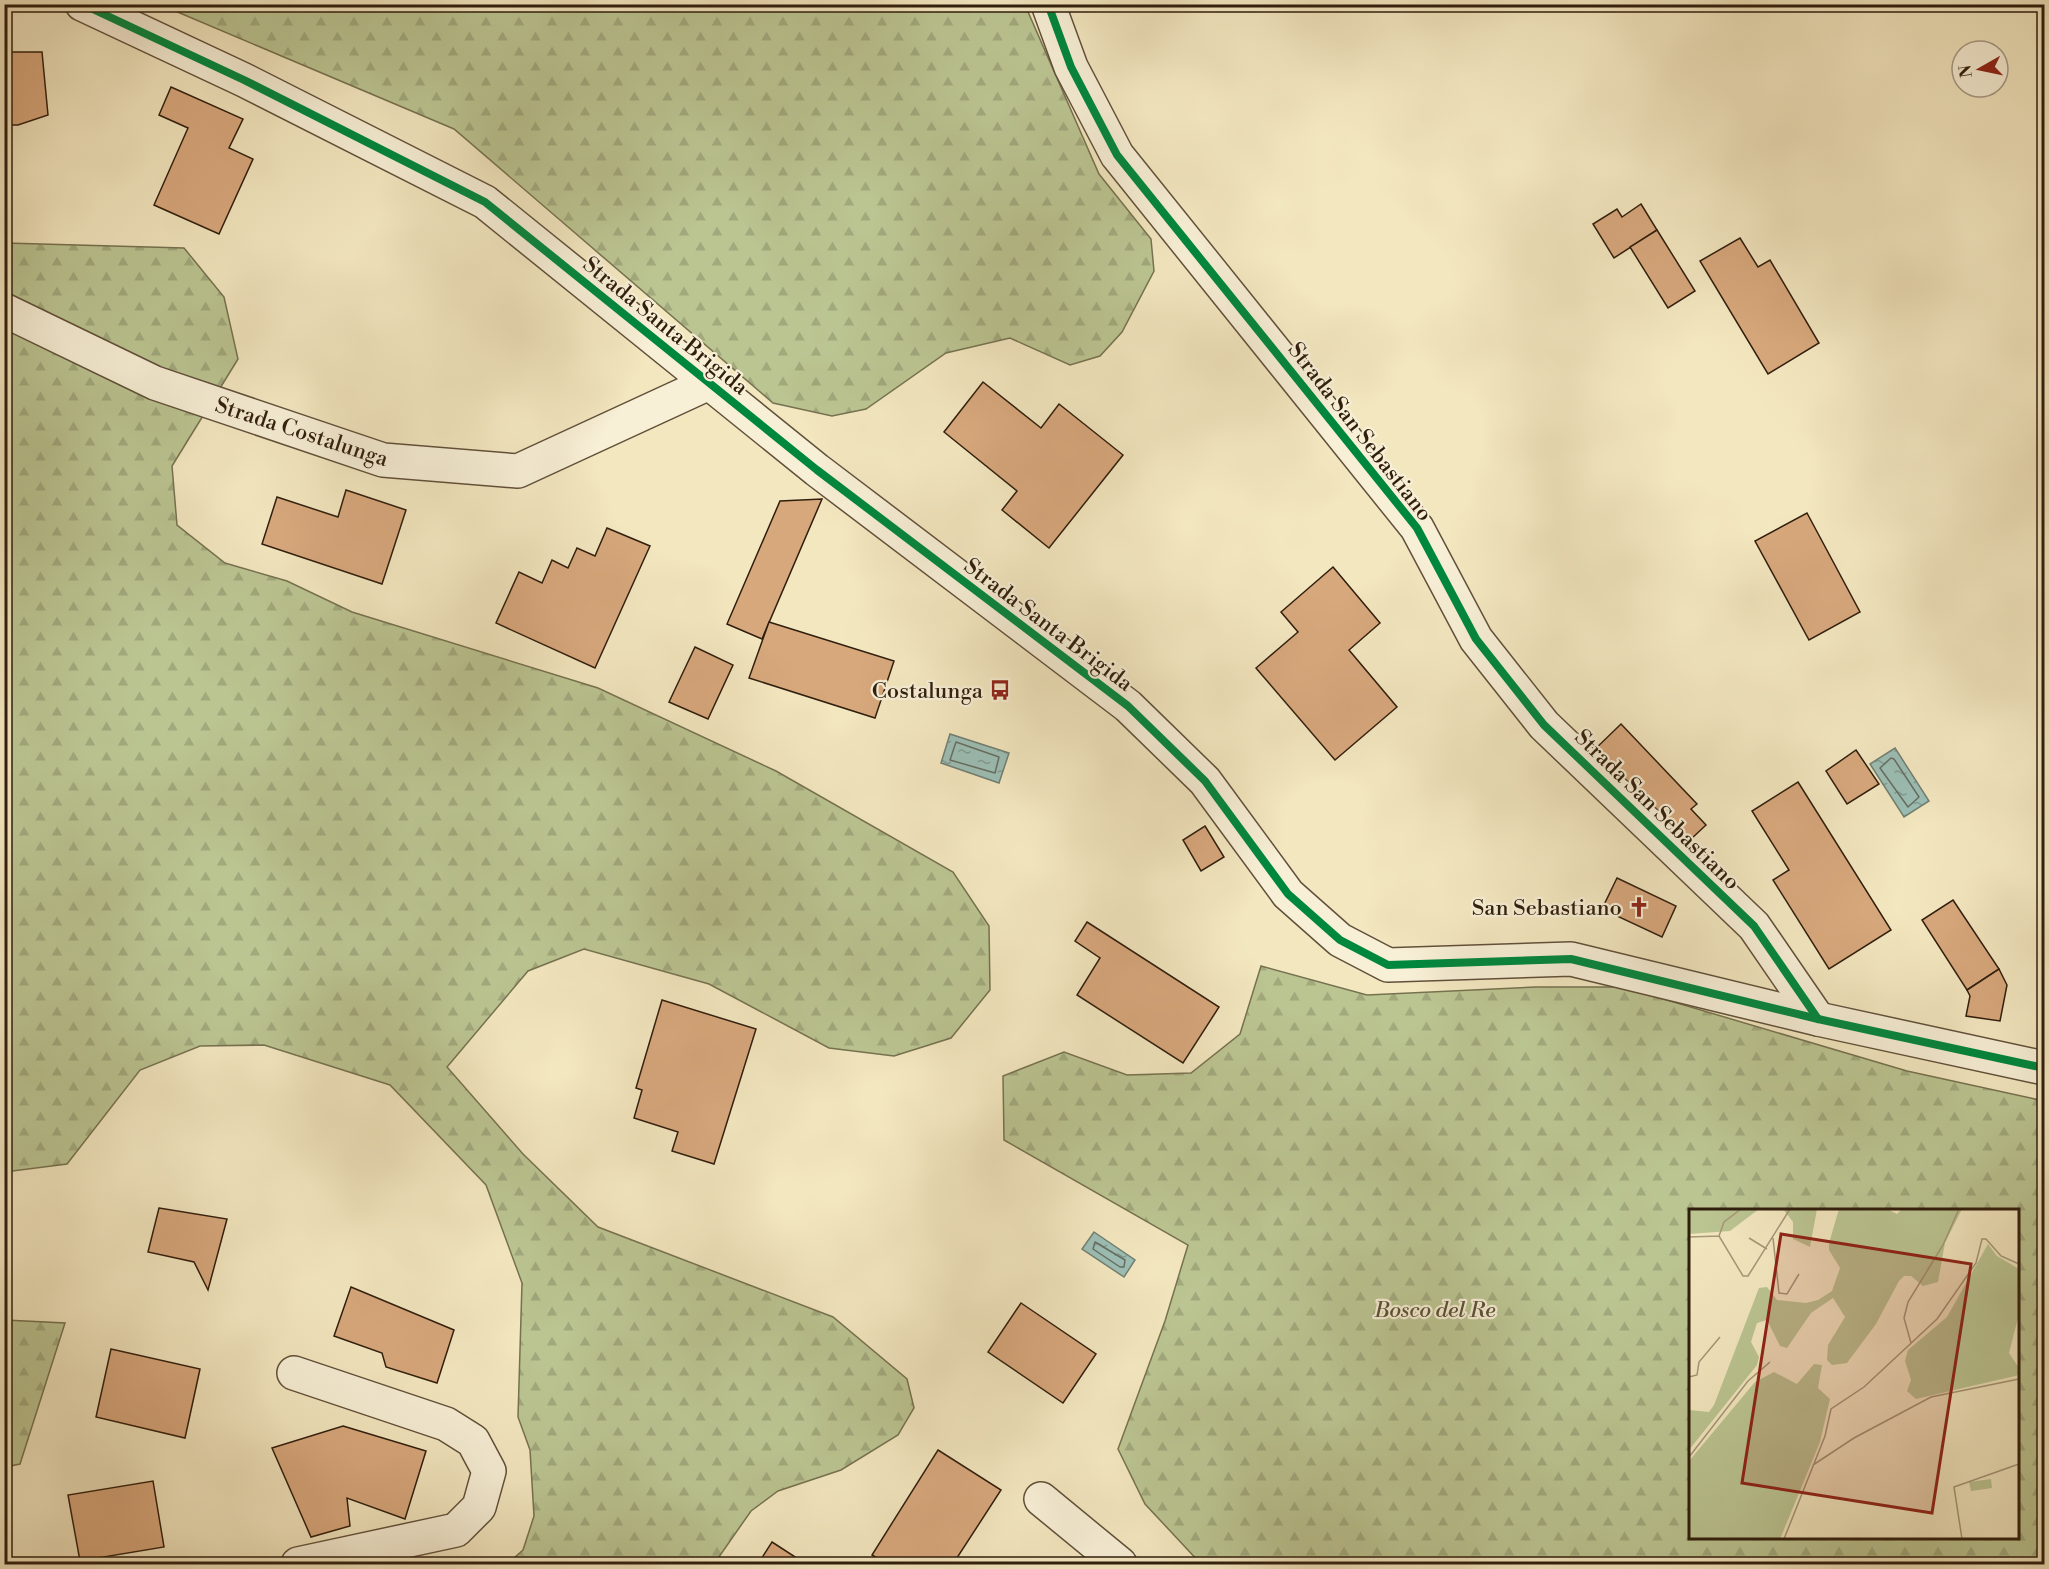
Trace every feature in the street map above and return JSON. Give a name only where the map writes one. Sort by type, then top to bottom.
[{"type":"street","name":"Strada Santa Brigida","points":[[82,4],[244,80],[485,202],[817,470],[1128,706],[1205,782],[1288,894],[1340,940],[1388,965],[1570,959],[1818,1019],[2044,1068]]},
{"type":"street","name":"Strada San Sebastiano","points":[[1048,4],[1071,68],[1117,155],[1417,528],[1476,639],[1544,725],[1754,926],[1818,1019]]},
{"type":"street","name":"Strada Costalunga","points":[[4,310],[155,383],[383,460],[518,471],[708,383]]},
{"type":"street","points":[[294,1373],[446,1424],[473,1441],[489,1471],[479,1507],[456,1530],[298,1564]]},
{"type":"street","points":[[1041,1498],[1120,1564]]},
{"type":"green space","points":[[161,5],[1025,5],[1099,174],[1151,239],[1154,271],[1122,332],[1100,356],[1070,365],[1010,338],[946,353],[866,409],[832,416],[773,403],[454,129]]},
{"type":"green space","points":[[5,243],[184,248],[224,297],[238,359],[172,466],[177,525],[225,563],[287,581],[352,612],[598,688],[776,771],[953,872],[989,926],[990,990],[951,1038],[894,1056],[829,1048],[709,984],[584,949],[528,971],[447,1067],[523,1154],[598,1227],[833,1317],[907,1379],[914,1408],[898,1435],[841,1470],[778,1491],[751,1511],[714,1564],[507,1564],[523,1550],[534,1516],[530,1450],[518,1417],[522,1283],[486,1185],[390,1085],[264,1045],[200,1046],[140,1070],[67,1164],[5,1172]]},
{"type":"green space","name":"Bosco del Re","points":[[1261,966],[1367,995],[1536,987],[1623,987],[1907,1071],[2044,1101],[2044,1564],[1201,1564],[1145,1504],[1118,1449],[1165,1321],[1188,1245],[1004,1140],[1003,1076],[1064,1052],[1127,1075],[1191,1073],[1240,1034]]},
{"type":"green space","points":[[5,1320],[65,1323],[20,1464],[5,1467]]},
{"type":"water","points":[[950,734],[1009,753],[999,783],[941,763]]},
{"type":"water","points":[[1895,748],[1929,801],[1904,817],[1870,764]]},
{"type":"water","points":[[1094,1232],[1135,1260],[1124,1277],[1082,1249]]},
{"type":"building","points":[[4,52],[42,52],[48,115],[18,125],[4,125]]},
{"type":"building","points":[[171,87],[243,119],[229,148],[253,159],[219,234],[154,205],[188,128],[159,115]]},
{"type":"building","points":[[1641,204],[1657,230],[1614,258],[1593,224],[1617,209],[1622,217]]},
{"type":"building","points":[[1657,230],[1695,291],[1668,308],[1630,247]]},
{"type":"building","points":[[1740,238],[1758,267],[1770,260],[1819,343],[1768,374],[1700,261]]},
{"type":"building","points":[[983,382],[1041,428],[1059,404],[1123,455],[1049,548],[1002,510],[1017,491],[944,432]]},
{"type":"building","points":[[346,490],[406,510],[382,584],[262,544],[277,497],[338,517]]},
{"type":"building","points":[[822,499],[762,639],[727,624],[780,501]]},
{"type":"building","points":[[1807,513],[1860,612],[1809,640],[1755,541]]},
{"type":"building","points":[[607,528],[650,546],[595,668],[496,623],[519,572],[542,583],[552,560],[568,568],[577,548],[595,556]]},
{"type":"building","points":[[1333,567],[1380,623],[1349,650],[1397,707],[1335,760],[1256,668],[1298,632],[1281,612]]},
{"type":"building","points":[[769,622],[894,661],[875,718],[749,678]]},
{"type":"building","points":[[695,647],[733,665],[708,719],[669,702]]},
{"type":"building","points":[[1621,724],[1697,804],[1691,809],[1706,825],[1690,840],[1676,826],[1666,836],[1589,755]]},
{"type":"building","points":[[1856,750],[1879,784],[1847,804],[1826,771]]},
{"type":"building","points":[[1798,782],[1891,930],[1829,969],[1773,880],[1789,870],[1752,811]]},
{"type":"building","points":[[1205,826],[1224,857],[1201,871],[1183,840]]},
{"type":"building","name":"San Sebastiano","points":[[1617,878],[1676,906],[1662,937],[1602,909]]},
{"type":"building","points":[[1953,900],[1999,969],[1967,990],[1922,920]]},
{"type":"building","points":[[1087,922],[1219,1007],[1183,1063],[1077,995],[1100,958],[1075,941]]},
{"type":"building","points":[[1999,969],[2007,985],[2000,1021],[1966,1016],[1970,996],[1967,990]]},
{"type":"building","points":[[662,1000],[756,1029],[714,1164],[672,1151],[678,1132],[634,1118],[642,1090],[636,1088]]},
{"type":"building","points":[[159,1208],[227,1219],[208,1290],[194,1262],[148,1252]]},
{"type":"building","points":[[351,1287],[454,1330],[437,1383],[386,1367],[382,1353],[334,1336]]},
{"type":"building","points":[[1021,1303],[1096,1354],[1063,1403],[988,1352]]},
{"type":"building","points":[[111,1349],[200,1369],[185,1438],[96,1417]]},
{"type":"building","points":[[343,1426],[426,1451],[405,1519],[347,1498],[350,1526],[311,1537],[272,1448]]},
{"type":"building","points":[[938,1450],[1001,1490],[953,1564],[887,1564],[872,1555]]},
{"type":"building","points":[[153,1481],[164,1547],[80,1561],[68,1495]]},
{"type":"building","points":[[772,1542],[806,1564],[758,1564]]},
{"type":"cycle path","points":[[82,4],[244,80],[485,202],[817,470],[1128,706],[1205,781],[1288,894],[1340,940],[1388,965],[1571,959],[1818,1019],[2044,1068]]},
{"type":"cycle path","points":[[1048,4],[1071,67],[1117,155],[1417,528],[1476,639],[1544,725],[1754,926],[1818,1019]]},
{"type":"place","name":"Costalunga","points":[[1000,690]]},
{"type":"place","name":"San Sebastiano","points":[[1639,907]]}]
